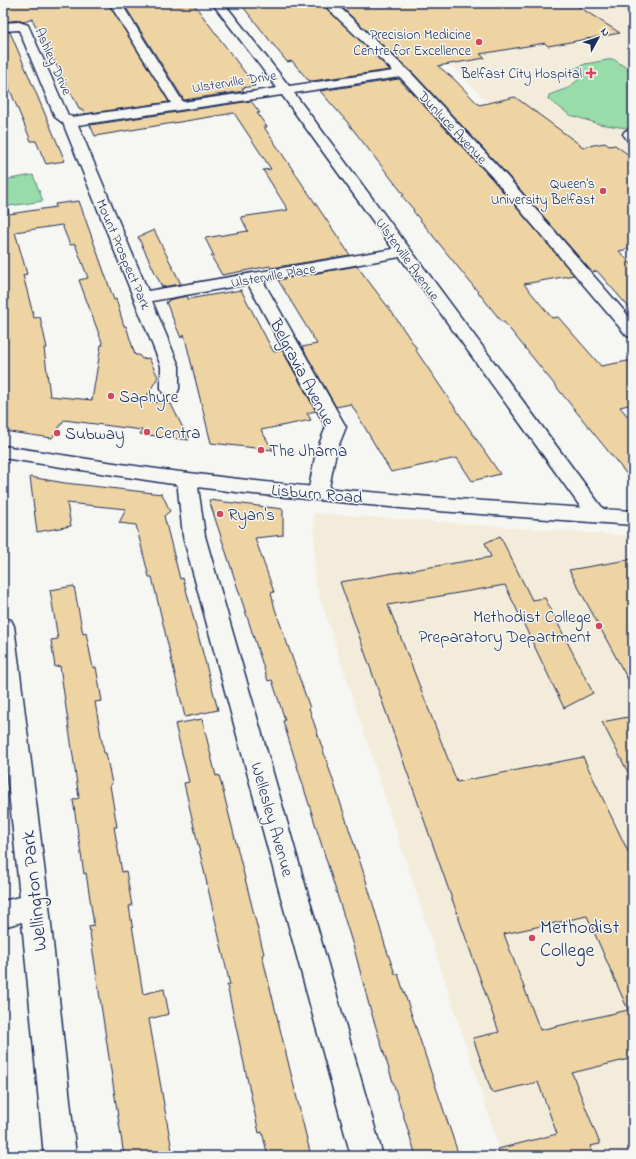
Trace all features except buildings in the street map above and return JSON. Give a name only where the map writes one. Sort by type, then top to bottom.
[{"type":"street","points":[[115,3],[179,106]]},
{"type":"street","name":"Ulsterville Avenue","points":[[218,3],[285,90],[597,515]]},
{"type":"street","name":"Dunluce Avenue","points":[[328,3],[403,72],[498,175],[633,332]]},
{"type":"street","points":[[625,3],[633,8]]},
{"type":"street","name":"Ashley Drive","points":[[3,27],[19,26],[24,28],[62,117],[69,121]]},
{"type":"street","name":"Ulsterville Drive","points":[[69,121],[80,121],[403,72]]},
{"type":"street","name":"Mount Prospect Park","points":[[69,121],[143,297],[170,366],[170,389]]},
{"type":"street","name":"Ulsterville Place","points":[[143,297],[403,252]]},
{"type":"street","name":"Belgravia Avenue","points":[[253,278],[336,427],[326,452],[318,493]]},
{"type":"street","name":"Lisburn Road","points":[[3,452],[187,480],[428,504],[633,518]]},
{"type":"street","name":"Wellesley Avenue","points":[[187,480],[194,536],[367,1156]]},
{"type":"street","name":"Wellington Park","points":[[3,626],[35,906],[60,1156]]},
{"type":"street","points":[[3,914],[35,906]]},
{"type":"shaded area","name":"Belfast City Hospital","points":[[379,3],[633,3],[633,254],[458,72]]},
{"type":"shaded area","name":"Methodist College","points":[[314,513],[633,536],[633,1156],[502,1156],[315,582]]},
{"type":"green space","points":[[613,59],[633,72],[633,129],[599,124],[570,115],[548,99],[549,95],[568,88],[578,80],[572,70],[585,64]]},
{"type":"green space","points":[[33,175],[43,201],[3,207],[3,180]]},
{"type":"place","name":"Precision Medicine Centre for Excellence","points":[[479,42]]},
{"type":"place","name":"Belfast City Hospital","points":[[591,73]]},
{"type":"place","name":"Queen's University Belfast","points":[[603,191]]},
{"type":"place","name":"Saphyre","points":[[111,396]]},
{"type":"place","name":"Centra","points":[[147,432]]},
{"type":"place","name":"Subway","points":[[57,433]]},
{"type":"place","name":"The Jharna","points":[[261,450]]},
{"type":"place","name":"Ryan's","points":[[220,514]]},
{"type":"place","name":"Methodist College Preparatory Department","points":[[599,626]]},
{"type":"place","name":"Methodist College","points":[[532,938]]}]
